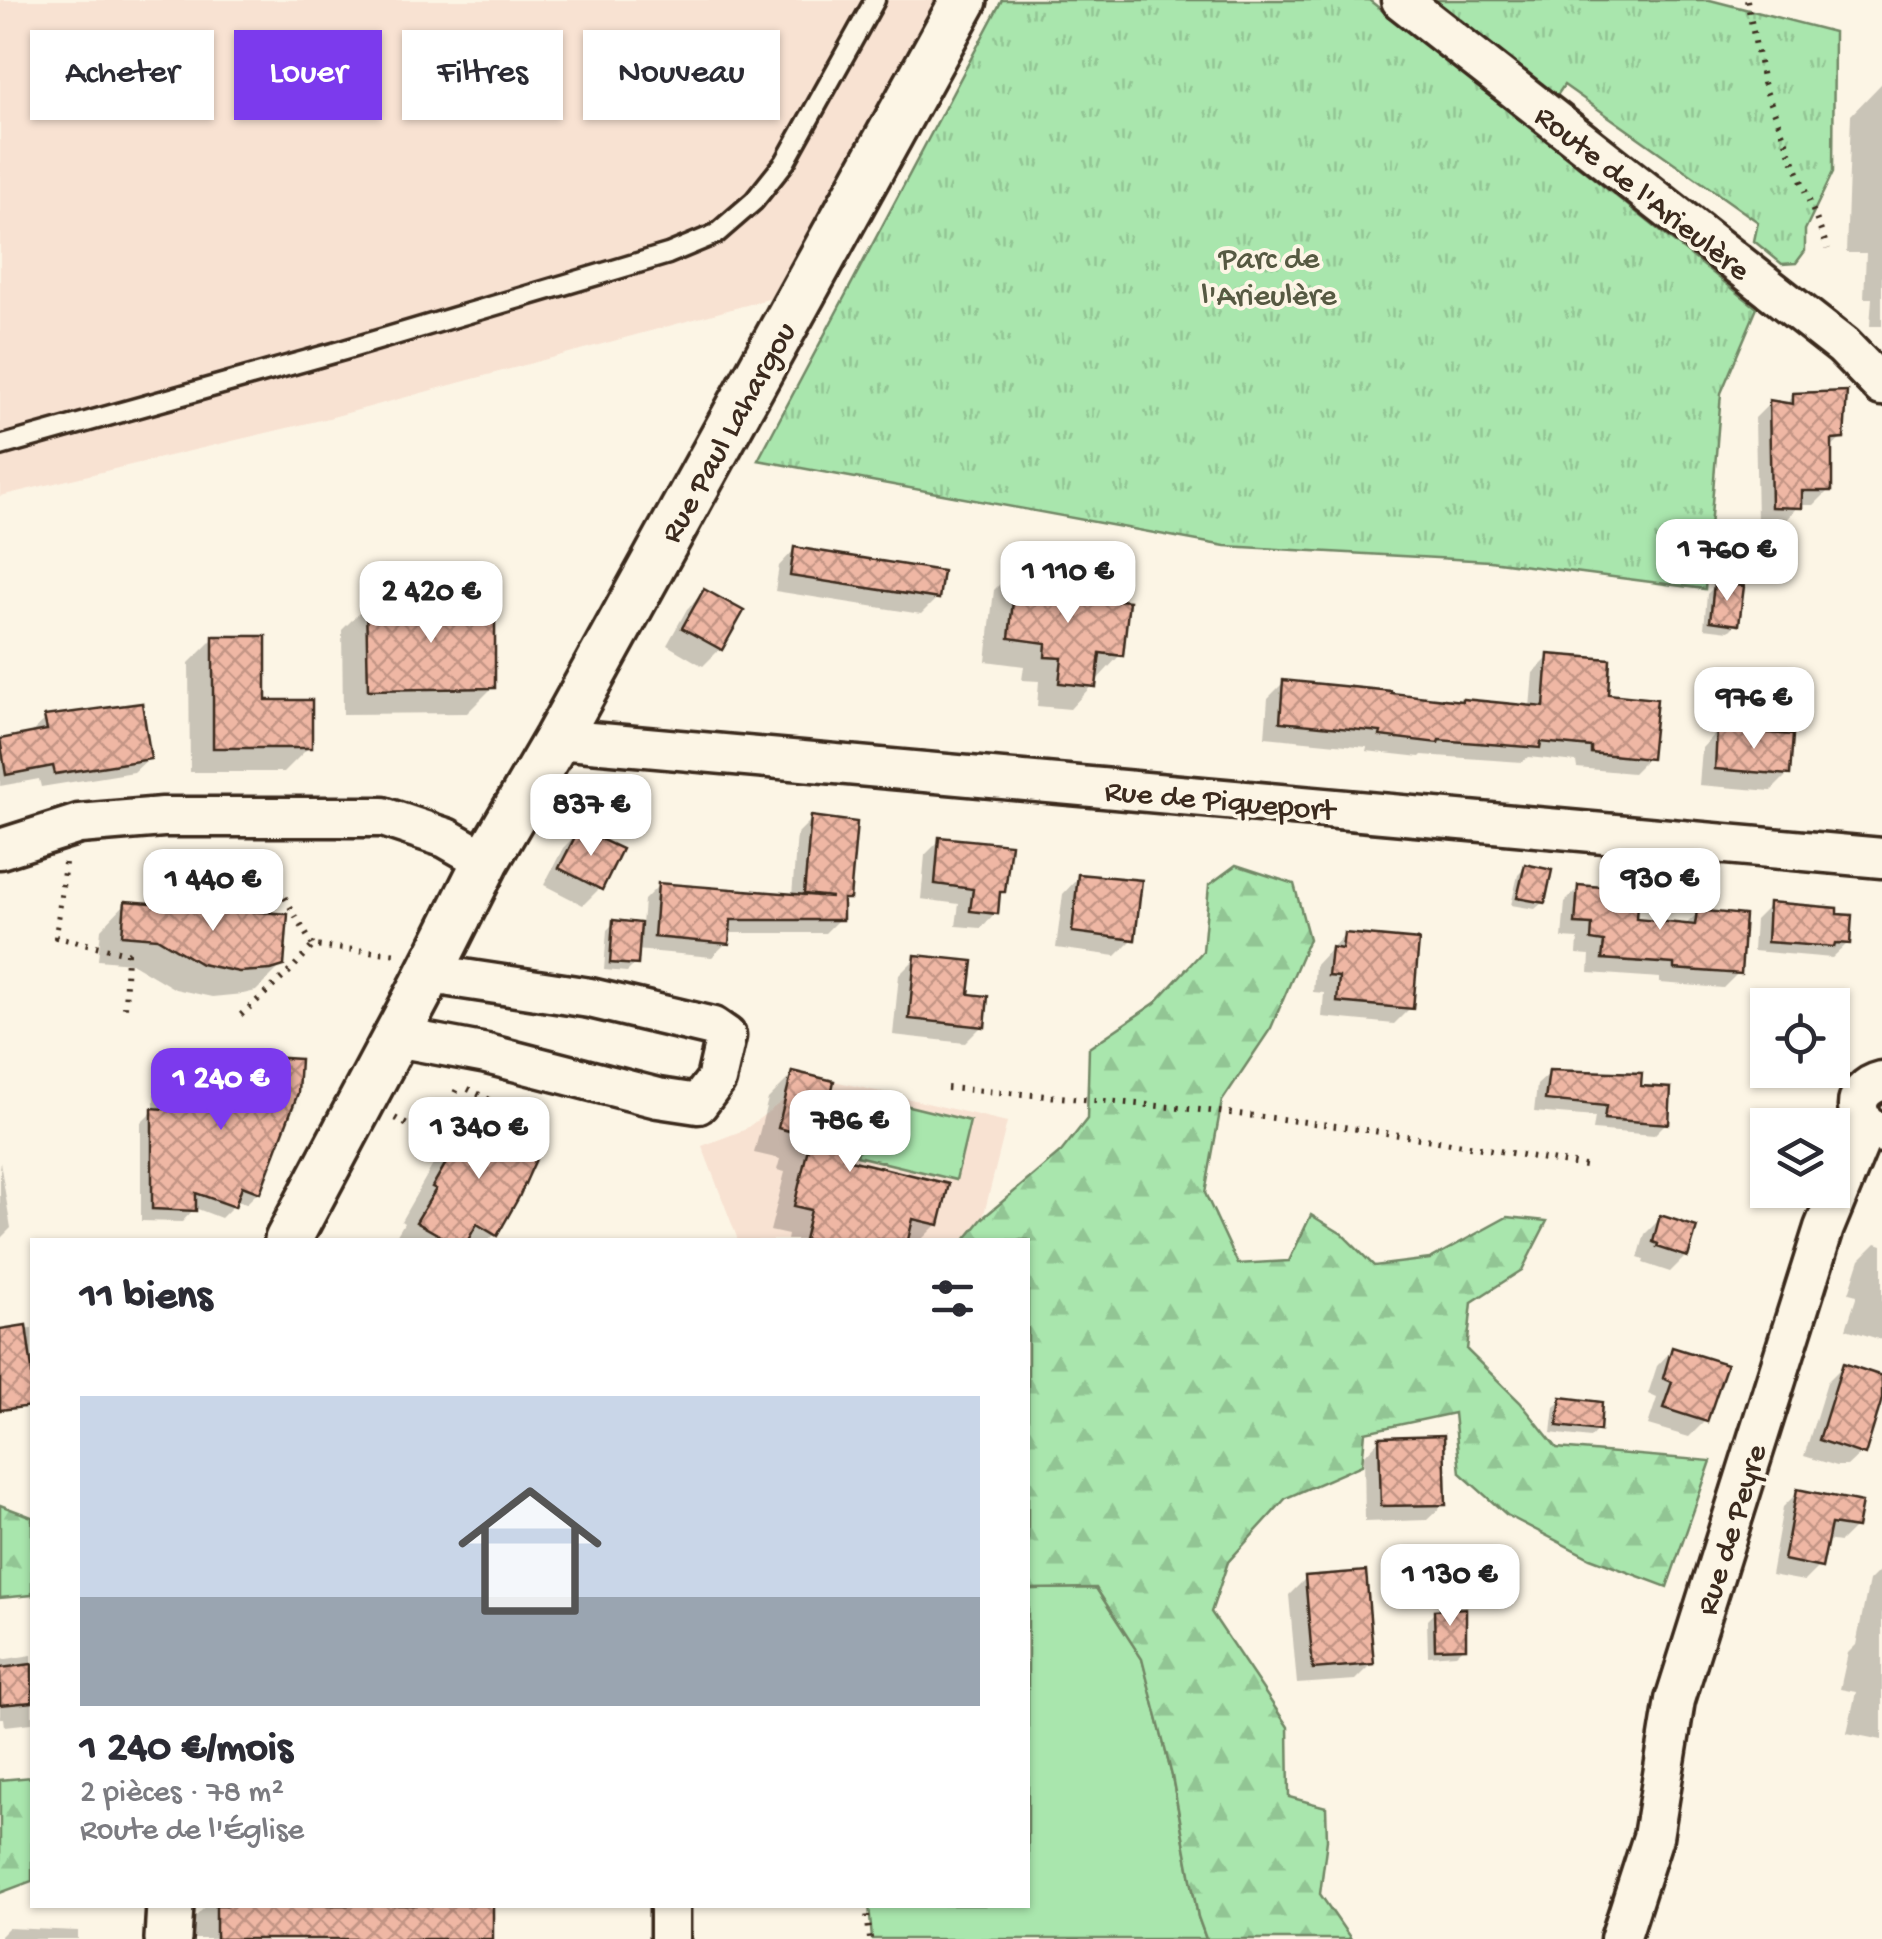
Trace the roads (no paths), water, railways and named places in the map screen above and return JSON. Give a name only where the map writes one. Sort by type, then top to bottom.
[{"type":"street","name":"Rue Paul Lahargou","points":[[289,1238],[486,861],[558,739],[964,0]]},
{"type":"street","name":"Route de l'Arieulère","points":[[1402,0],[1843,346],[1882,386]]},
{"type":"street","name":"Rue de Piqueport","points":[[558,739],[1882,858]]},
{"type":"street","points":[[0,849],[79,824],[164,817],[383,817],[446,838],[486,861]]},
{"type":"street","points":[[396,1037],[487,1054],[658,1098],[698,1104],[716,1080],[726,1036],[714,1027],[590,998],[450,977],[433,966]]},
{"type":"street","name":"Rue de Peyre","points":[[1620,1939],[1653,1837],[1675,1700],[1824,1228],[1874,1130],[1859,1116],[1862,1092],[1882,1081]]},
{"type":"street","points":[[168,1939],[170,1908]]},
{"type":"street","points":[[670,1908],[670,1939]]},
{"type":"lane","points":[[0,446],[382,339],[668,254],[716,234],[754,202],[785,162],[874,0]]},
{"type":"park label","name":"Parc de l'Arieulère","points":[[1269,274]]}]
